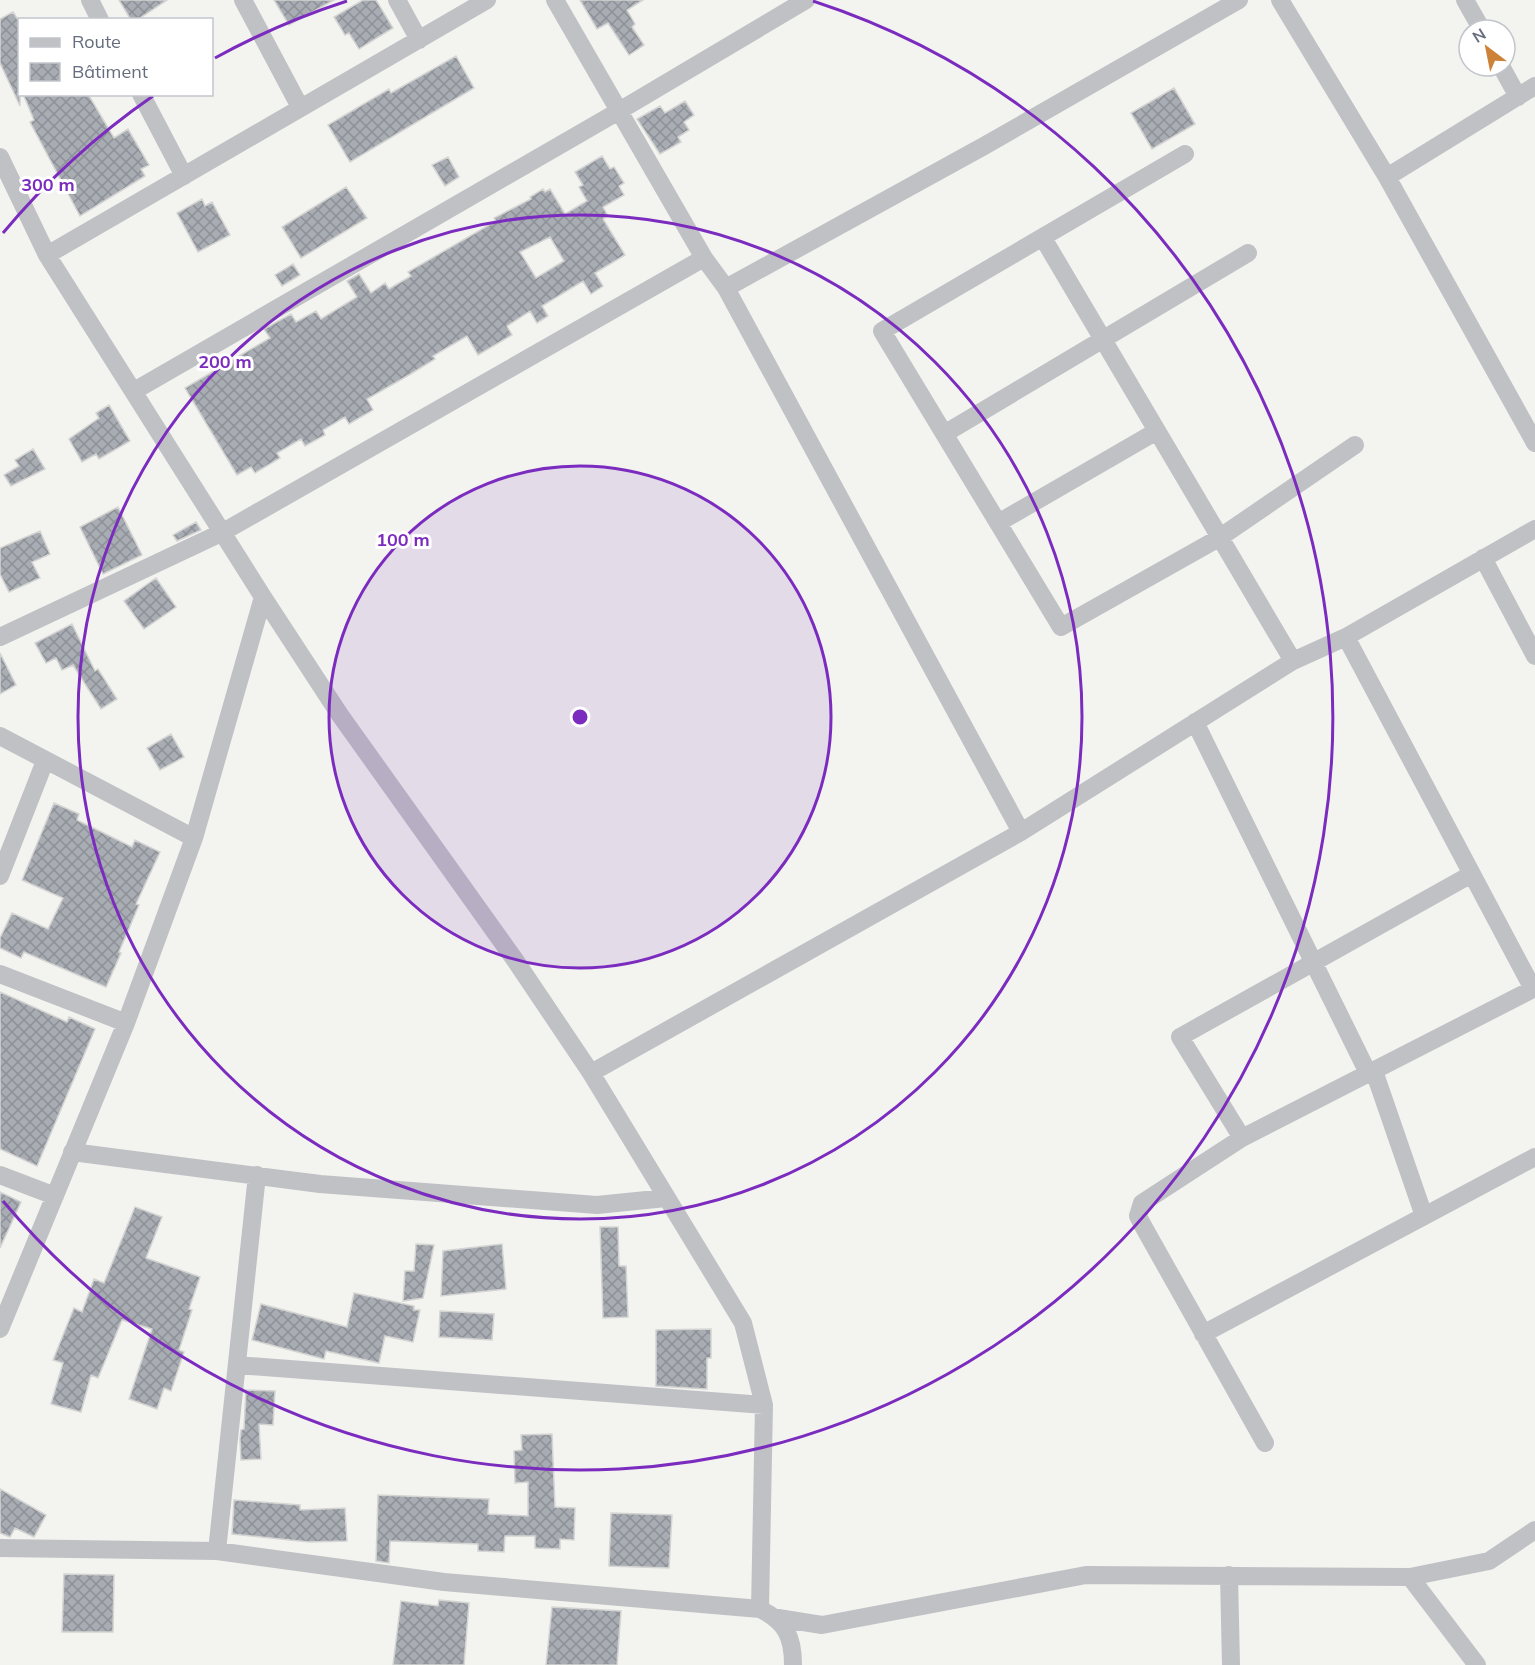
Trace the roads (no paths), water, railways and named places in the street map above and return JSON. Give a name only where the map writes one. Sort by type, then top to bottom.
[{"type":"street","points":[[90,0],[99,18]]},
{"type":"street","points":[[243,0],[300,107]]},
{"type":"street","points":[[397,0],[419,40]]},
{"type":"street","points":[[47,255],[487,0]]},
{"type":"street","points":[[555,0],[704,258],[726,288],[1021,832]]},
{"type":"street","points":[[134,391],[619,111],[806,0]]},
{"type":"street","points":[[726,288],[984,146],[1239,0]]},
{"type":"street","points":[[1280,0],[1387,177],[1535,443]]},
{"type":"street","points":[[1465,0],[1475,18]]},
{"type":"street","points":[[1508,78],[1518,97]]},
{"type":"street","points":[[1387,177],[1535,86]]},
{"type":"street","points":[[142,96],[184,176]]},
{"type":"street","points":[[1185,154],[882,331],[1061,627],[1219,538],[1356,445]]},
{"type":"street","points":[[0,157],[47,255],[263,597],[340,714],[515,960],[591,1073],[743,1323],[764,1404],[760,1609]]},
{"type":"street","points":[[1043,238],[1293,661]]},
{"type":"street","points":[[944,434],[1248,253]]},
{"type":"street","points":[[0,637],[223,532],[704,258]]},
{"type":"street","points":[[998,523],[1157,431]]},
{"type":"street","points":[[591,1073],[1021,832],[1293,661],[1346,637],[1535,529]]},
{"type":"street","points":[[1483,558],[1535,656]]},
{"type":"street","points":[[2,1317],[55,1196],[126,1023],[194,838],[263,597]]},
{"type":"street","points":[[1265,1443],[1138,1216],[1142,1203],[1242,1138],[1534,988],[1470,875],[1346,637]]},
{"type":"street","points":[[1195,722],[1312,963],[1372,1073],[1424,1216]]},
{"type":"street","points":[[0,736],[194,838]]},
{"type":"street","points":[[0,876],[45,761]]},
{"type":"street","points":[[1242,1138],[1180,1037],[1470,875]]},
{"type":"street","points":[[0,974],[126,1023]]},
{"type":"street","points":[[72,1152],[320,1184],[597,1205],[666,1198]]},
{"type":"street","points":[[1203,1334],[1424,1216],[1533,1163]]},
{"type":"street","points":[[0,1175],[55,1196]]},
{"type":"street","points":[[217,1551],[257,1175]]},
{"type":"street","points":[[237,1365],[764,1404]]},
{"type":"street","points":[[0,1548],[217,1551],[444,1582],[760,1609],[778,1618],[822,1624],[1086,1575],[1410,1577],[1489,1561],[1535,1530]]},
{"type":"street","points":[[1229,1575],[1231,1665]]},
{"type":"street","points":[[1410,1577],[1477,1665]]},
{"type":"street","points":[[778,1618],[793,1644],[793,1665]]},
{"type":"street","points":[[793,1644],[822,1624]]}]
